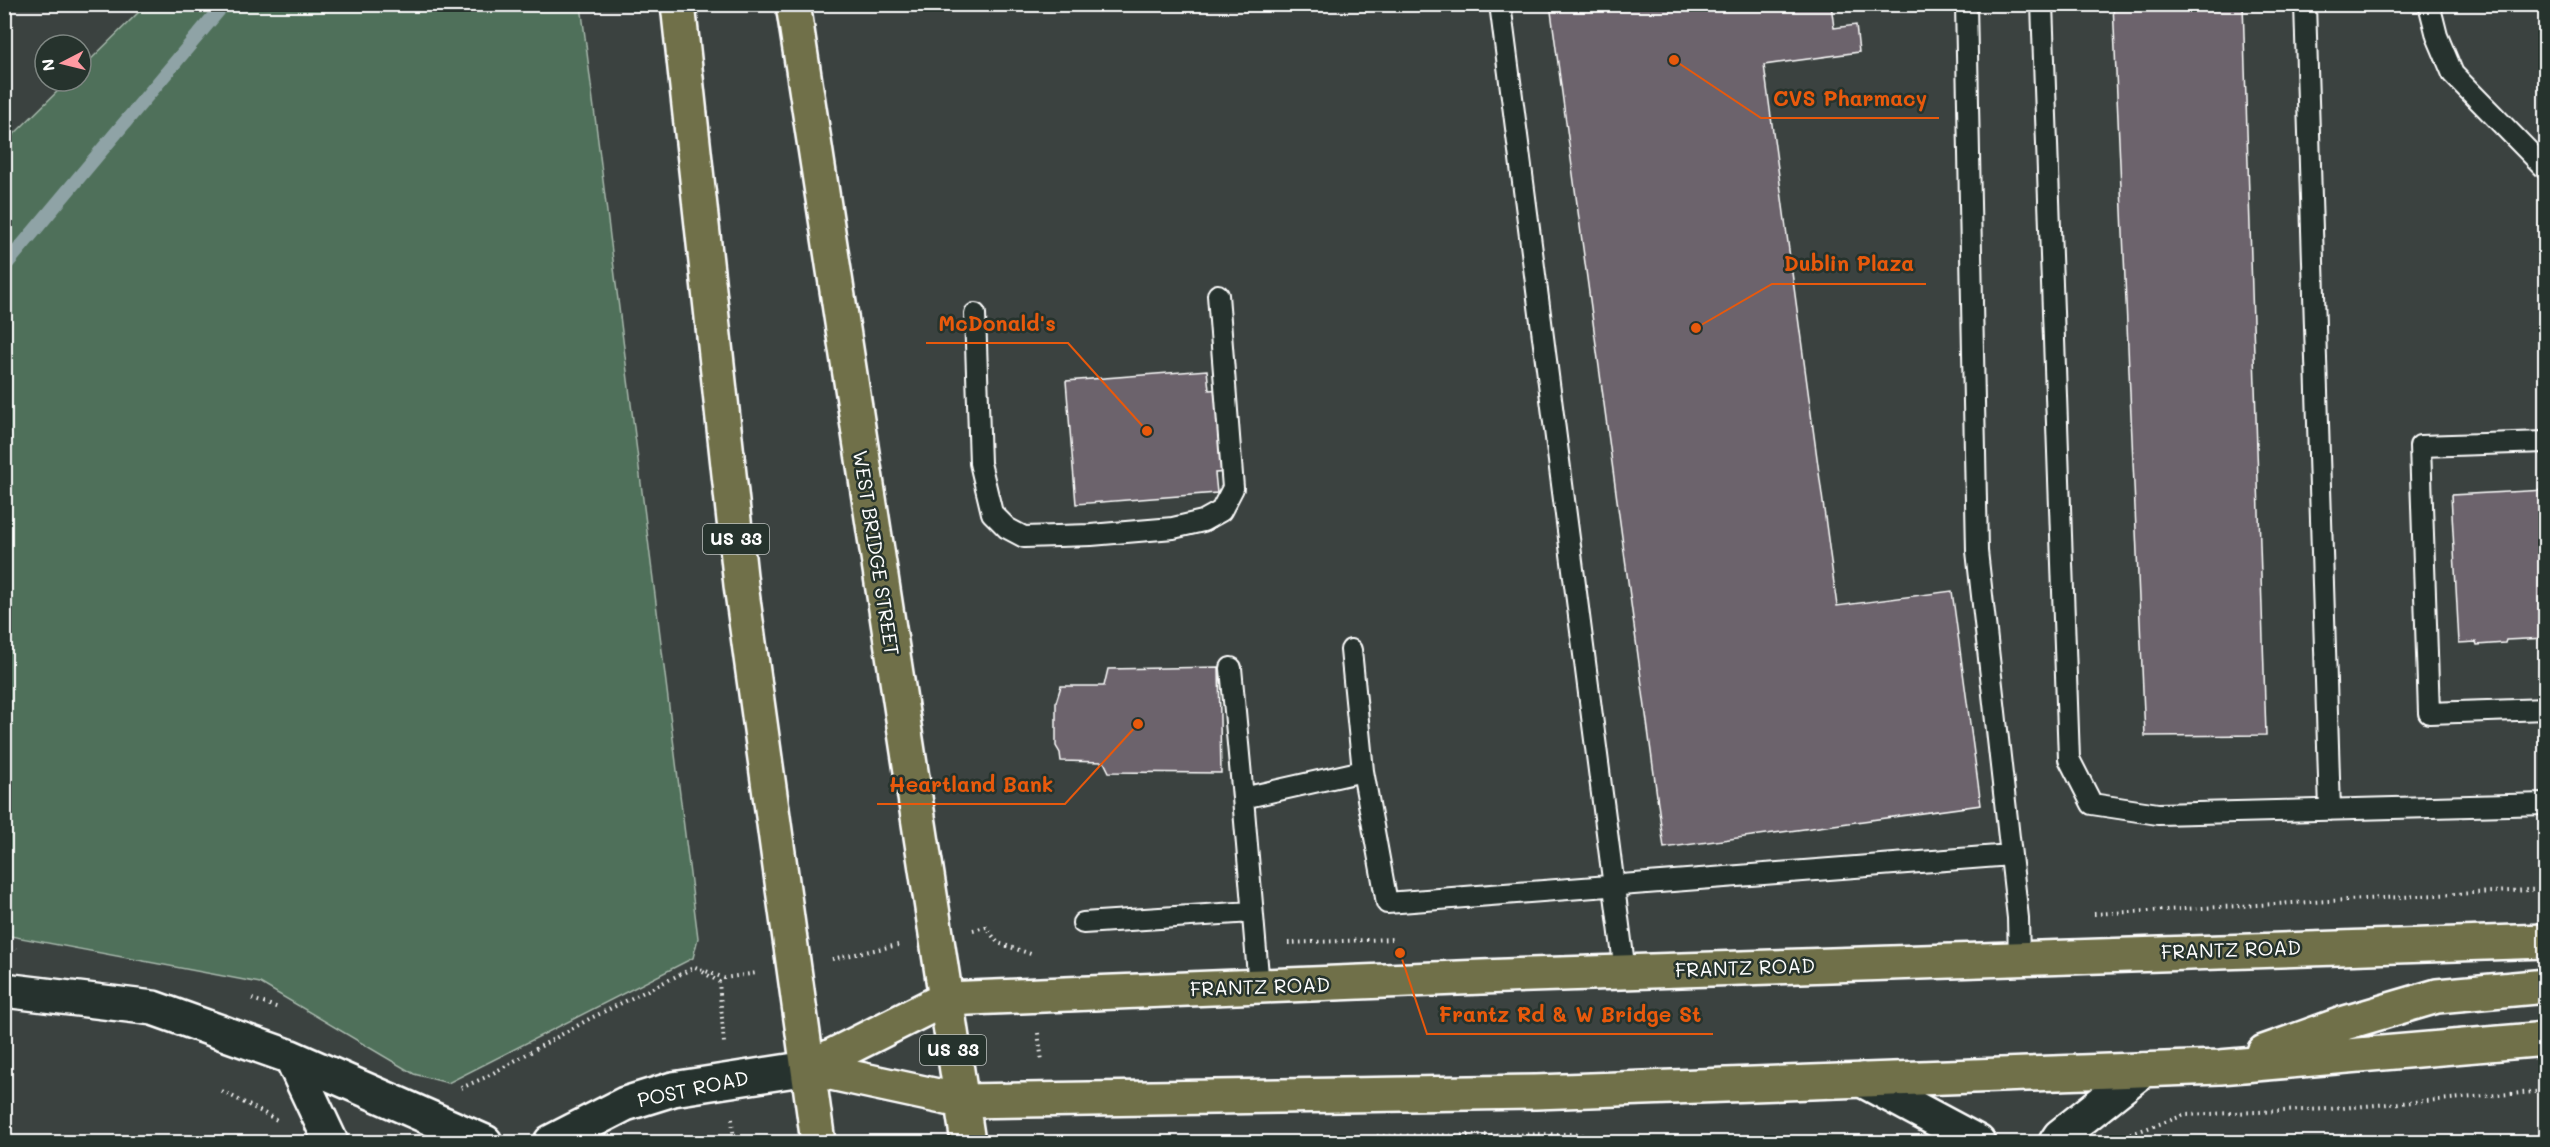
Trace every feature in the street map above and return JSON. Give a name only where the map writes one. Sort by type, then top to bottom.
[{"type":"main road","name":"US 33","points":[[678,4],[741,585],[818,1143]]},
{"type":"main road","name":"WEST BRIDGE STREET","points":[[793,4],[961,1101]]},
{"type":"main road","name":"FRANTZ ROAD","points":[[945,999],[1625,972],[2546,941]]},
{"type":"main road","points":[[2220,1067],[2345,1023],[2437,996],[2546,986]]},
{"type":"main road","points":[[808,1068],[945,999]]},
{"type":"main road","points":[[808,1068],[961,1101],[1536,1092],[2220,1067],[2546,1040]]},
{"type":"main road","name":"US 33","points":[[961,1101],[968,1143]]},
{"type":"street","points":[[4,990],[153,1008],[291,1057],[485,1143]]},
{"type":"street","points":[[291,1057],[331,1143]]},
{"type":"street","name":"POST ROAD","points":[[550,1143],[625,1104],[673,1089],[808,1068]]},
{"type":"street","points":[[2056,1143],[2060,1136],[2143,1070]]},
{"type":"street","points":[[1862,1080],[1978,1143]]},
{"type":"lane","points":[[1500,4],[1625,972]]},
{"type":"lane","points":[[1966,4],[1977,551],[2018,918],[2019,958]]},
{"type":"lane","points":[[2042,4],[2069,759],[2092,804],[2158,814],[2546,804]]},
{"type":"lane","points":[[2305,4],[2330,810]]},
{"type":"lane","points":[[2429,4],[2437,36],[2453,74],[2546,169]]},
{"type":"lane","points":[[975,314],[980,463],[992,513],[1007,528],[1024,537],[1091,535],[1173,528],[1203,522],[1221,511],[1233,488],[1218,295]]},
{"type":"lane","points":[[2546,442],[2420,446],[2429,713],[2546,709]]},
{"type":"lane","points":[[1351,650],[1363,771],[1387,903],[2011,855]]},
{"type":"lane","points":[[1231,668],[1259,987]]},
{"type":"lane","points":[[1244,798],[1363,771]]},
{"type":"lane","points":[[1083,923],[1252,912]]},
{"type":"path","points":[[453,1091],[486,1077],[591,1018],[694,967],[724,978],[986,927]]},
{"type":"path","points":[[694,967],[718,982],[727,1081]]},
{"type":"path","points":[[2116,1137],[2185,1115],[2329,1109],[2546,1091]]},
{"type":"path","points":[[222,1092],[276,1119],[280,1126]]},
{"type":"shaded area","points":[[5,5],[147,5],[93,57],[93,33],[33,33],[33,93],[56,93],[5,143]]},
{"type":"shaded area","points":[[581,5],[2545,5],[2545,1142],[5,1142],[4,935],[260,983],[414,1074],[448,1083],[698,938]]},
{"type":"green space","points":[[147,4],[581,5],[698,938],[693,958],[448,1083],[414,1074],[260,983],[5,935],[5,143],[56,93],[93,93],[93,57]]},
{"type":"building","points":[[1550,4],[1831,4],[1834,28],[1856,25],[1859,52],[1764,65],[1837,606],[1952,591],[1981,805],[1664,848]]},
{"type":"building","points":[[2113,4],[2243,4],[2266,735],[2145,736]]},
{"type":"building","points":[[1207,370],[1209,390],[1222,389],[1228,472],[1215,473],[1217,493],[1076,504],[1066,381]]},
{"type":"building","points":[[2546,490],[2546,638],[2506,640],[2505,643],[2477,645],[2476,642],[2459,643],[2451,495]]},
{"type":"building","points":[[1219,667],[1221,773],[1109,772],[1104,762],[1061,761],[1056,746],[1056,702],[1061,686],[1104,686],[1108,669]]},
{"type":"waterway","points":[[4,267],[224,4]]},
{"type":"place","name":"CVS Pharmacy","points":[[1674,60]]},
{"type":"place","name":"Dublin Plaza","points":[[1696,328]]},
{"type":"place","name":"McDonald's","points":[[1147,431]]},
{"type":"place","name":"Heartland Bank","points":[[1138,724]]},
{"type":"place","name":"Frantz Rd & W Bridge St","points":[[1400,953]]}]
